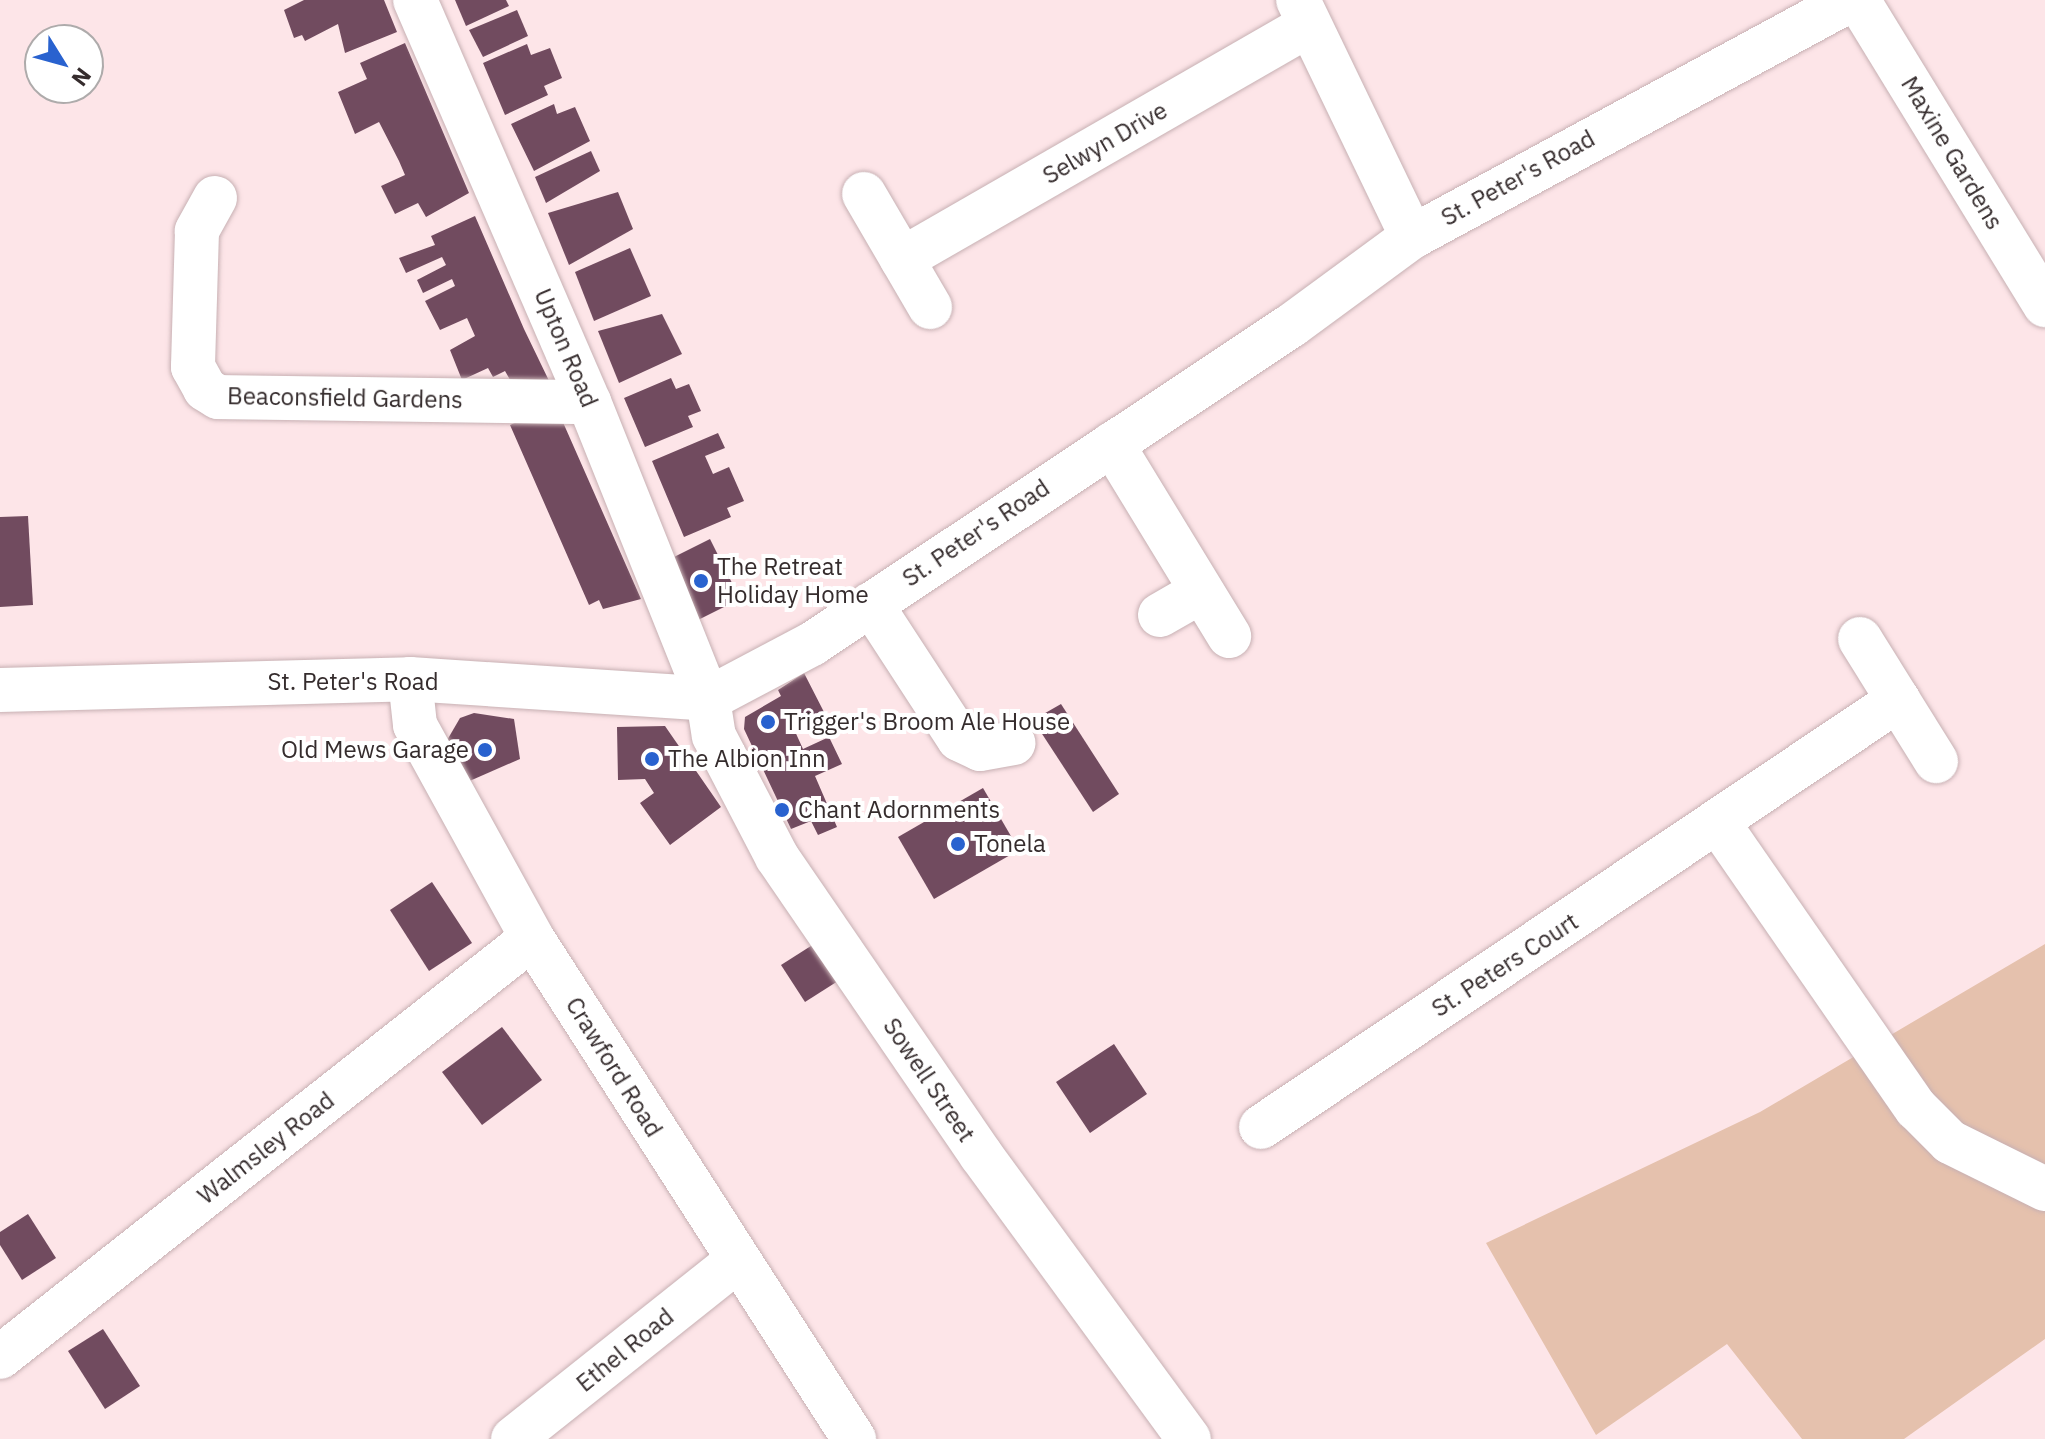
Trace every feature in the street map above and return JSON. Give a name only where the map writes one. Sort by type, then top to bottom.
[{"type":"street","name":"Upton Road","points":[[415,0],[589,402],[708,699]]},
{"type":"street","name":"St. Peter's Road","points":[[0,690],[410,679],[708,699],[812,644],[1112,444],[1412,237],[1851,0]]},
{"type":"street","name":"Maxine Gardens","points":[[1858,0],[2045,305]]},
{"type":"street","name":"Selwyn Drive","points":[[902,259],[1303,13],[1412,237]]},
{"type":"street","points":[[864,194],[930,307]]},
{"type":"street","name":"Beaconsfield Gardens","points":[[215,198],[197,231],[193,367],[205,389],[218,397],[589,402]]},
{"type":"street","points":[[1112,444],[1229,636]]},
{"type":"street","points":[[1160,615],[1200,592]]},
{"type":"street","points":[[871,604],[959,739],[980,749],[1013,743]]},
{"type":"street","points":[[1860,639],[1936,761]]},
{"type":"street","name":"Crawford Road","points":[[410,679],[415,725],[532,938],[854,1439]]},
{"type":"street","name":"Sowell Street","points":[[708,699],[714,736],[777,857],[981,1155],[1189,1439]]},
{"type":"street","name":"St. Peters Court","points":[[1289,1122],[1898,700]]},
{"type":"street","points":[[1719,824],[1916,1108],[1950,1142],[2045,1189]]},
{"type":"street","name":"Walmsley Road","points":[[0,1357],[532,938]]},
{"type":"street","name":"Ethel Road","points":[[513,1439],[737,1261]]},
{"type":"shaded area","points":[[2045,944],[2045,1339],[1904,1439],[1802,1439],[1727,1344],[1596,1435],[1486,1243],[1760,1112]]},
{"type":"building","points":[[304,0],[384,0],[397,32],[345,53],[338,24],[305,41],[302,35],[294,38],[284,10]]},
{"type":"building","points":[[455,0],[506,0],[509,6],[466,26]]},
{"type":"building","points":[[517,10],[528,36],[483,57],[469,30]]},
{"type":"building","points":[[405,43],[469,193],[426,217],[418,203],[395,214],[381,186],[405,175],[399,161],[379,122],[355,134],[338,92],[367,79],[360,63]]},
{"type":"building","points":[[527,44],[531,55],[550,48],[562,78],[544,86],[548,95],[505,115],[483,63]]},
{"type":"building","points":[[554,104],[557,114],[575,107],[590,141],[534,171],[511,124]]},
{"type":"building","points":[[591,151],[600,171],[546,203],[535,177]]},
{"type":"building","points":[[618,192],[633,229],[569,265],[548,213]]},
{"type":"building","points":[[475,216],[553,389],[518,394],[505,371],[493,377],[488,368],[462,380],[450,350],[475,336],[467,318],[440,330],[425,301],[455,286],[452,279],[423,293],[417,280],[446,265],[442,257],[406,273],[399,258],[435,245],[431,236]]},
{"type":"building","points":[[630,248],[651,296],[594,321],[575,272]]},
{"type":"building","points":[[662,314],[682,354],[619,383],[598,331]]},
{"type":"building","points":[[671,378],[676,389],[689,384],[701,411],[688,416],[693,427],[645,447],[624,398]]},
{"type":"building","points":[[544,410],[558,411],[641,599],[603,609],[599,600],[589,605],[510,425]]},
{"type":"building","points":[[718,433],[725,448],[705,456],[713,474],[729,467],[744,501],[727,508],[731,517],[684,537],[652,461]]},
{"type":"building","points":[[28,516],[33,605],[0,607],[0,517]]},
{"type":"building","name":"The Retreat Holiday Home","points":[[710,539],[740,599],[692,623],[662,563]]},
{"type":"building","points":[[804,673],[825,714],[793,727],[803,749],[829,737],[842,764],[815,776],[837,827],[818,835],[811,821],[791,829],[744,729],[745,717],[781,696],[778,690]]},
{"type":"building","points":[[1061,704],[1119,794],[1093,812],[1033,720]]},
{"type":"building","name":"Old Mews Garage","points":[[474,713],[514,719],[520,759],[465,783],[446,742],[460,718]]},
{"type":"building","points":[[665,726],[721,807],[670,845],[640,803],[654,793],[645,779],[618,780],[617,727]]},
{"type":"building","name":"Tonela","points":[[983,788],[1019,850],[934,899],[898,837]]},
{"type":"building","points":[[432,882],[472,943],[429,971],[390,910]]},
{"type":"building","points":[[814,944],[838,981],[805,1002],[781,965]]},
{"type":"building","points":[[502,1027],[542,1080],[482,1125],[442,1072]]},
{"type":"building","points":[[1114,1044],[1147,1094],[1090,1133],[1056,1082]]},
{"type":"building","points":[[28,1214],[56,1258],[22,1280],[0,1245],[0,1232]]},
{"type":"building","points":[[103,1329],[140,1386],[105,1409],[68,1351]]},
{"type":"place","name":"The Retreat Holiday Home","points":[[701,581]]},
{"type":"place","name":"Trigger's Broom Ale House","points":[[768,722]]},
{"type":"place","name":"Old Mews Garage","points":[[485,750]]},
{"type":"place","name":"The Albion Inn","points":[[652,759]]},
{"type":"place","name":"Chant Adornments","points":[[782,810]]},
{"type":"place","name":"Tonela","points":[[958,844]]}]
